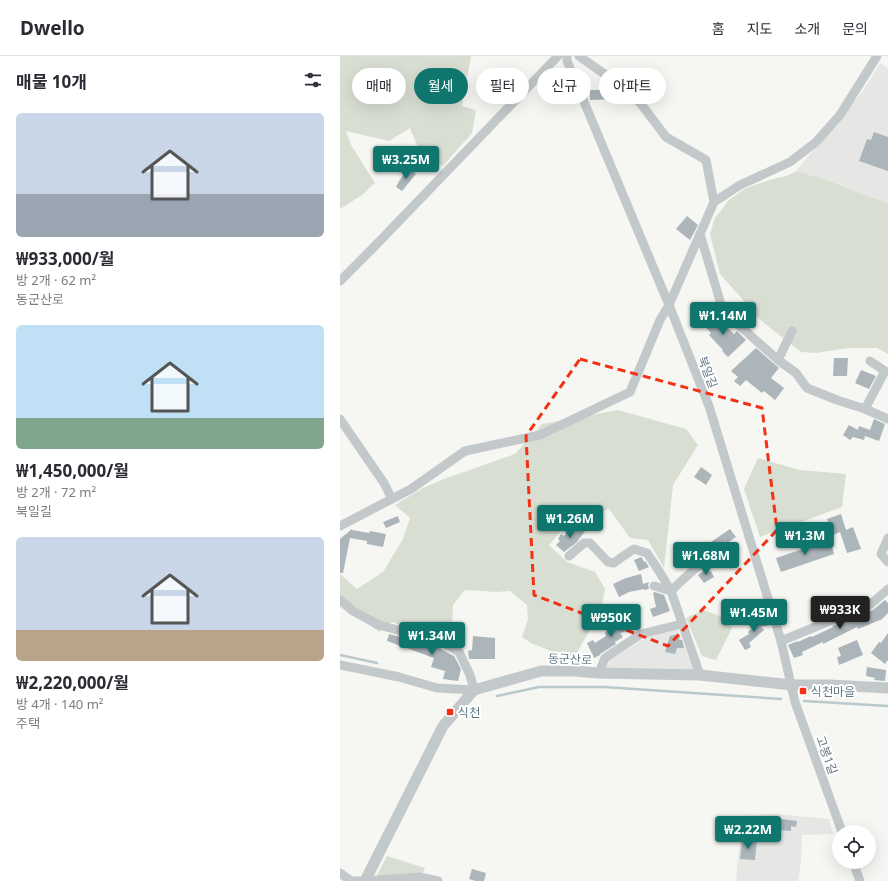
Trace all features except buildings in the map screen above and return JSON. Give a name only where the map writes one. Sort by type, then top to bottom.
[{"type":"street","points":[[340,280],[373,248],[558,56]]},
{"type":"street","name":"북일길","points":[[567,56],[567,61],[669,305],[709,406],[781,641],[792,685]]},
{"type":"street","points":[[579,56],[620,86],[641,104],[666,137],[706,160],[714,202]]},
{"type":"street","points":[[340,526],[411,489],[465,451],[540,435],[630,392],[660,320],[669,305],[714,202],[740,185],[790,162],[816,142],[840,115],[877,56]]},
{"type":"street","points":[[700,234],[723,311],[778,360],[796,373],[807,388],[888,419]]},
{"type":"street","points":[[778,360],[792,331]]},
{"type":"street","points":[[865,409],[885,371],[870,361]]},
{"type":"street","points":[[340,419],[384,483],[392,499]]},
{"type":"street","points":[[888,538],[881,554],[888,562]]},
{"type":"street","points":[[569,556],[584,543],[590,543],[608,562],[614,563],[634,549],[647,553],[671,591],[700,675]]},
{"type":"street","points":[[671,591],[698,566],[722,553]]},
{"type":"street","points":[[654,586],[671,591]]},
{"type":"street","points":[[781,641],[871,604],[888,589]]},
{"type":"street","points":[[340,600],[353,611],[379,625],[442,642],[459,652],[470,675],[474,690]]},
{"type":"street","points":[[599,673],[605,658],[641,634],[682,624]]},
{"type":"street","points":[[340,665],[399,677],[437,688],[474,690]]},
{"type":"street","name":"동군산로","points":[[474,690],[541,671],[700,675],[792,685],[888,688]]},
{"type":"street","name":"고봉1길","points":[[792,685],[795,702],[839,825]]},
{"type":"street","points":[[365,881],[443,726],[474,690]]},
{"type":"street","points":[[856,869],[860,881]]},
{"type":"street","points":[[340,873],[351,881],[420,877],[438,881]]},
{"type":"highlighted area","points":[[580,359],[762,408],[777,530],[668,646],[534,595],[526,436]]},
{"type":"shaded area","points":[[340,56],[471,56],[468,73],[468,68],[414,68],[414,104],[462,104],[462,106],[476,110],[472,133],[443,166],[427,155],[422,157],[410,128],[389,141],[346,131],[351,145],[375,183],[362,195],[340,209]]},
{"type":"shaded area","points":[[880,63],[888,68],[888,203],[827,180],[796,171],[863,91]]},
{"type":"shaded area","points":[[796,171],[827,180],[888,203],[888,354],[877,348],[848,348],[816,353],[801,352],[753,313],[720,274],[710,234],[715,218],[729,200],[746,188],[787,176]]},
{"type":"shaded area","points":[[618,410],[686,429],[698,445],[673,485],[664,568],[648,540],[630,538],[609,509],[596,513],[579,510],[549,545],[567,562],[595,572],[605,589],[600,614],[573,660],[531,643],[522,637],[528,619],[527,605],[510,591],[497,592],[465,590],[453,605],[453,644],[392,622],[379,632],[340,603],[340,574],[357,589],[383,572],[403,539],[410,518],[395,505],[423,488],[444,479],[515,454],[542,424]]},
{"type":"shaded area","points":[[758,458],[800,470],[846,474],[842,507],[760,537],[744,489]]},
{"type":"shaded area","points":[[703,610],[720,616],[732,628],[716,660],[702,656],[686,618]]},
{"type":"shaded area","points":[[678,629],[694,671],[606,668],[610,660],[647,637]]},
{"type":"shaded area","points":[[777,814],[829,819],[832,834],[802,835],[801,862],[798,881],[736,881],[742,816]]},
{"type":"shaded area","points":[[387,856],[425,868],[419,881],[374,881]]},
{"type":"waterway","points":[[340,655],[377,663]]},
{"type":"waterway","points":[[497,696],[539,687],[604,687],[781,699]]},
{"type":"waterway","points":[[804,701],[888,706]]},
{"type":"place","name":"식천마을","points":[[803,691]]},
{"type":"place","name":"식천","points":[[450,712]]}]
